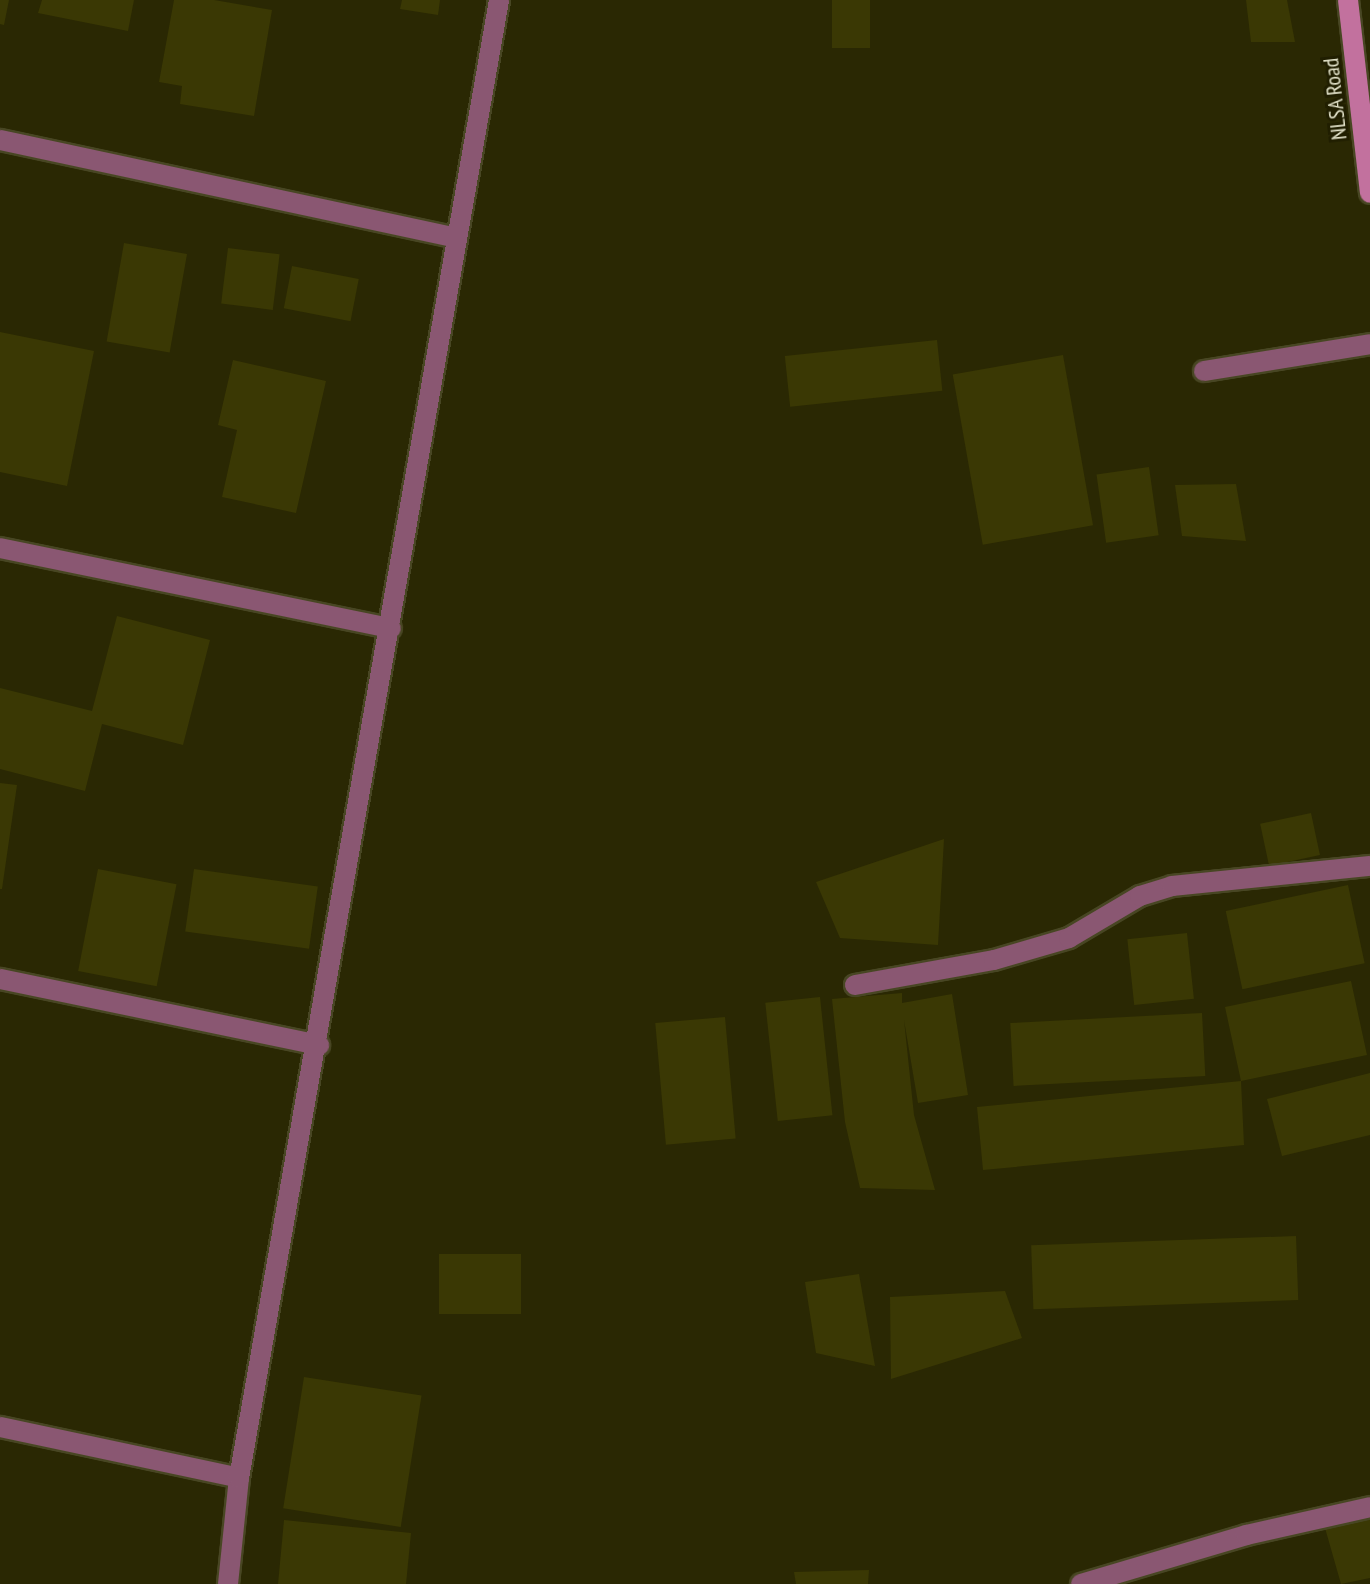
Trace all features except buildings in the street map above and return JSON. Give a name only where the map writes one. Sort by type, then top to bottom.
[{"type":"main road","name":"NLSA Road","points":[[1348,0],[1370,193]]},
{"type":"street","points":[[228,1584],[239,1478],[319,1045],[499,0]]},
{"type":"street","points":[[0,140],[456,238]]},
{"type":"street","points":[[1204,371],[1370,344]]},
{"type":"street","points":[[0,548],[391,628]]},
{"type":"street","points":[[855,985],[994,960],[1069,938],[1140,896],[1172,886],[1370,866]]},
{"type":"street","points":[[0,979],[319,1045]]},
{"type":"street","points":[[0,1427],[239,1478]]},
{"type":"street","points":[[1081,1584],[1246,1535],[1370,1507]]}]
